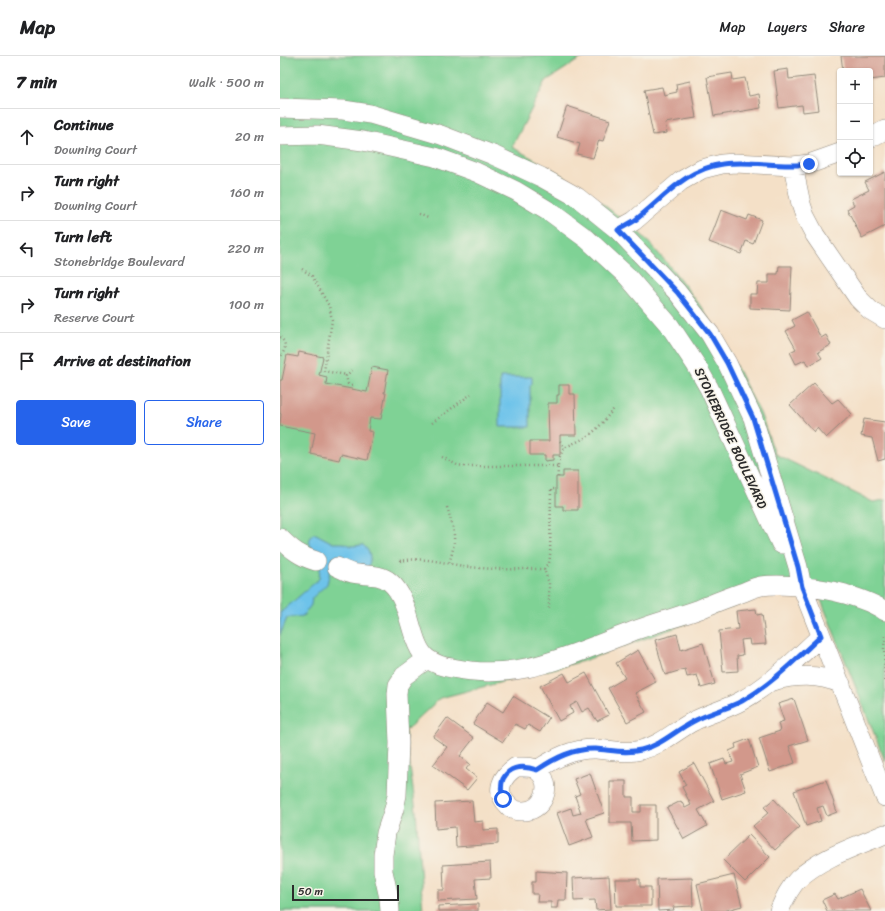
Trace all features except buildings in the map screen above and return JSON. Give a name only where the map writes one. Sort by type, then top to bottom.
[{"type":"street","name":"STONEBRIDGE BOULEVARD","points":[[280,108],[343,110],[370,114],[441,134],[493,155],[541,177],[577,197],[618,230],[677,292],[710,334],[727,363],[753,418],[798,567],[802,587],[885,797]]},
{"type":"street","points":[[873,136],[885,130]]},
{"type":"street","name":"STONEBRIDGE BOULEVARD","points":[[280,136],[317,136],[363,141],[438,157],[476,172],[516,191],[549,211],[587,239],[627,276],[670,326],[696,365],[709,388],[787,558],[798,567]]},
{"type":"street","points":[[618,230],[634,221],[681,181],[702,169],[722,164],[735,163],[793,166],[809,164],[837,154]]},
{"type":"street","points":[[793,166],[805,216],[815,235],[858,298],[870,310],[885,319]]},
{"type":"street","points":[[280,538],[288,547],[298,554],[316,561]]},
{"type":"street","points":[[337,567],[350,573],[381,576],[390,581],[398,589],[404,601],[419,647],[427,659],[450,668],[493,673],[520,670],[543,665],[649,625],[689,613],[759,586],[802,587],[830,590],[854,597],[885,611]]},
{"type":"street","points":[[537,770],[552,760],[569,752],[584,749],[630,752],[649,748],[693,721],[740,702],[772,681],[821,636]]},
{"type":"street","points":[[390,911],[389,898],[383,872],[383,855],[386,832],[394,809],[396,794],[399,744],[398,685],[404,676],[427,659]]},
{"type":"street","points":[[772,681],[786,677],[808,676],[831,679],[840,684]]},
{"type":"street","points":[[779,911],[786,895],[797,880],[816,865],[832,856],[885,834]]},
{"type":"path","points":[[419,214],[428,218]]},
{"type":"path","points":[[302,269],[312,276],[329,306],[332,320],[324,371],[347,375]]},
{"type":"path","points":[[280,337],[285,344],[285,351],[280,358]]},
{"type":"path","points":[[352,370],[346,376],[348,384],[352,385]]},
{"type":"path","points":[[432,424],[471,394]]},
{"type":"path","points":[[558,477],[557,466],[565,448],[583,440],[592,433],[615,408]]},
{"type":"path","points":[[560,441],[565,448]]},
{"type":"path","points":[[442,457],[457,466],[557,466]]},
{"type":"path","points":[[544,570],[549,563],[550,557],[551,489],[556,489]]},
{"type":"path","points":[[447,507],[455,537],[449,564]]},
{"type":"path","points":[[400,561],[412,558],[489,568],[544,570]]},
{"type":"path","points":[[544,570],[549,582],[550,608]]},
{"type":"path","points":[[885,636],[885,684]]},
{"type":"green space","points":[[280,56],[588,56],[580,59],[546,81],[512,147],[555,171],[604,205],[643,236],[668,264],[699,304],[722,339],[760,413],[775,454],[873,502],[885,500],[885,761],[819,595],[778,590],[583,661],[440,698],[405,731],[416,811],[423,911],[280,911]]},
{"type":"water","points":[[500,377],[532,377],[532,384],[530,385],[530,427],[500,427]]},
{"type":"water","points":[[313,534],[316,534],[333,543],[344,543],[352,546],[363,545],[370,555],[370,561],[368,567],[361,570],[333,558],[327,584],[312,598],[311,605],[303,616],[287,618],[280,635],[280,613],[319,579],[319,559],[310,545],[310,538]]},
{"type":"route","points":[[503,799],[501,791],[502,782],[507,773],[516,767],[528,766],[537,770],[552,760],[569,752],[584,749],[630,752],[649,748],[693,721],[740,702],[756,692],[772,681],[821,636],[802,587],[798,567],[753,418],[727,363],[710,334],[677,292],[618,230],[634,221],[681,181],[702,169],[722,164],[735,163],[793,166],[809,164]]}]
